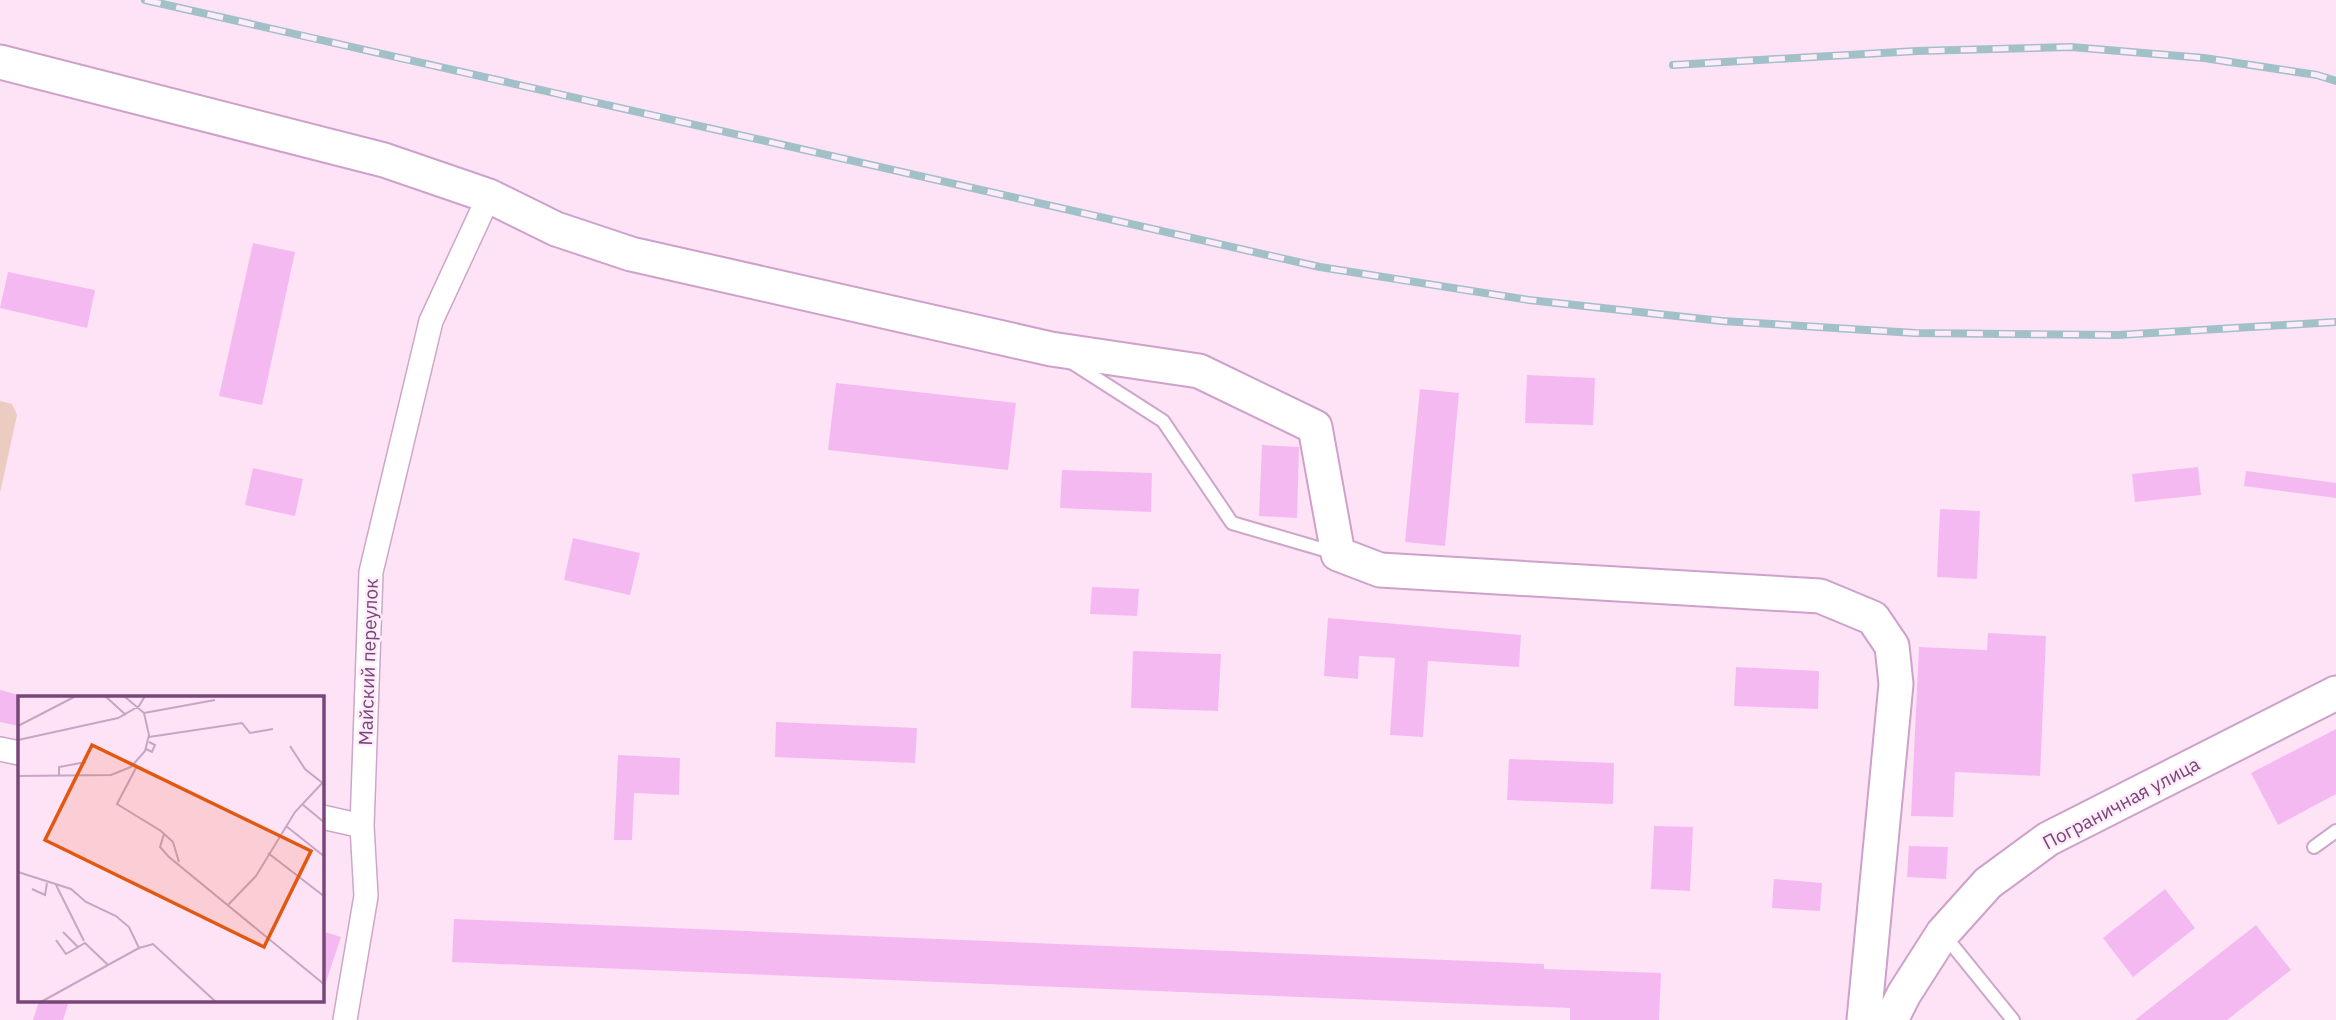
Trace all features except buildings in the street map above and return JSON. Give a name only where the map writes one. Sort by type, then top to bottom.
[{"type":"street","points":[[0,62],[384,160],[489,196],[556,229],[631,254],[1051,349],[1199,371],[1315,427],[1338,554],[1380,570],[1820,596],[1873,618],[1892,646],[1896,684],[1864,1020]]},
{"type":"street","name":"Майский переулок","points":[[345,1020],[366,896],[362,826],[371,572],[431,321],[489,196]]},
{"type":"street","name":"Пограничная улица","points":[[1891,1020],[1904,994],[1943,933],[1988,883],[2048,839],[2336,693]]},
{"type":"street","points":[[0,749],[18,753]]},
{"type":"street","points":[[324,817],[362,826]]},
{"type":"lane","points":[[1051,349],[1163,421],[1232,523],[1338,554]]},
{"type":"lane","points":[[2314,847],[2336,831]]},
{"type":"lane","points":[[1943,933],[2013,1020]]},
{"type":"shaded area","points":[[0,401],[12,404],[17,415],[0,493]]},
{"type":"railway","points":[[145,0],[1320,267],[1529,300],[1722,321],[1915,333],[2118,335],[2336,322]]},
{"type":"railway","points":[[1673,65],[1917,51],[2071,47],[2204,58],[2317,75],[2336,81]]}]
